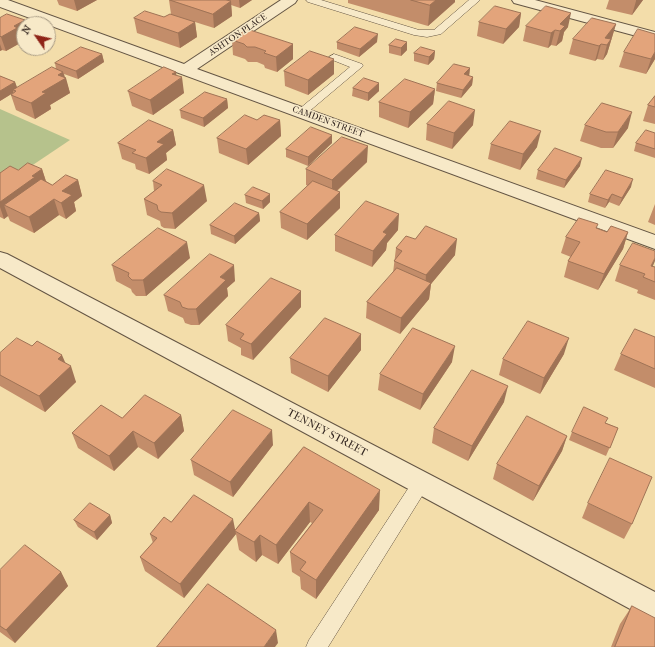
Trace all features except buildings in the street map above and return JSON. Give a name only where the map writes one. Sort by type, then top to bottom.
[{"type":"street","name":"ASHTON PLACE","points":[[185,70],[290,0]]},
{"type":"street","points":[[519,0],[655,37]]},
{"type":"street","name":"CAMDEN STREET","points":[[0,2],[655,242]]},
{"type":"street","name":"TENNEY STREET","points":[[0,259],[655,607]]},
{"type":"lane","points":[[311,0],[418,33],[427,34],[437,32],[475,0]]},
{"type":"lane","points":[[302,112],[358,66],[334,57]]},
{"type":"lane","points":[[316,647],[421,483]]},
{"type":"green space","points":[[0,109],[70,140],[0,187]]}]
